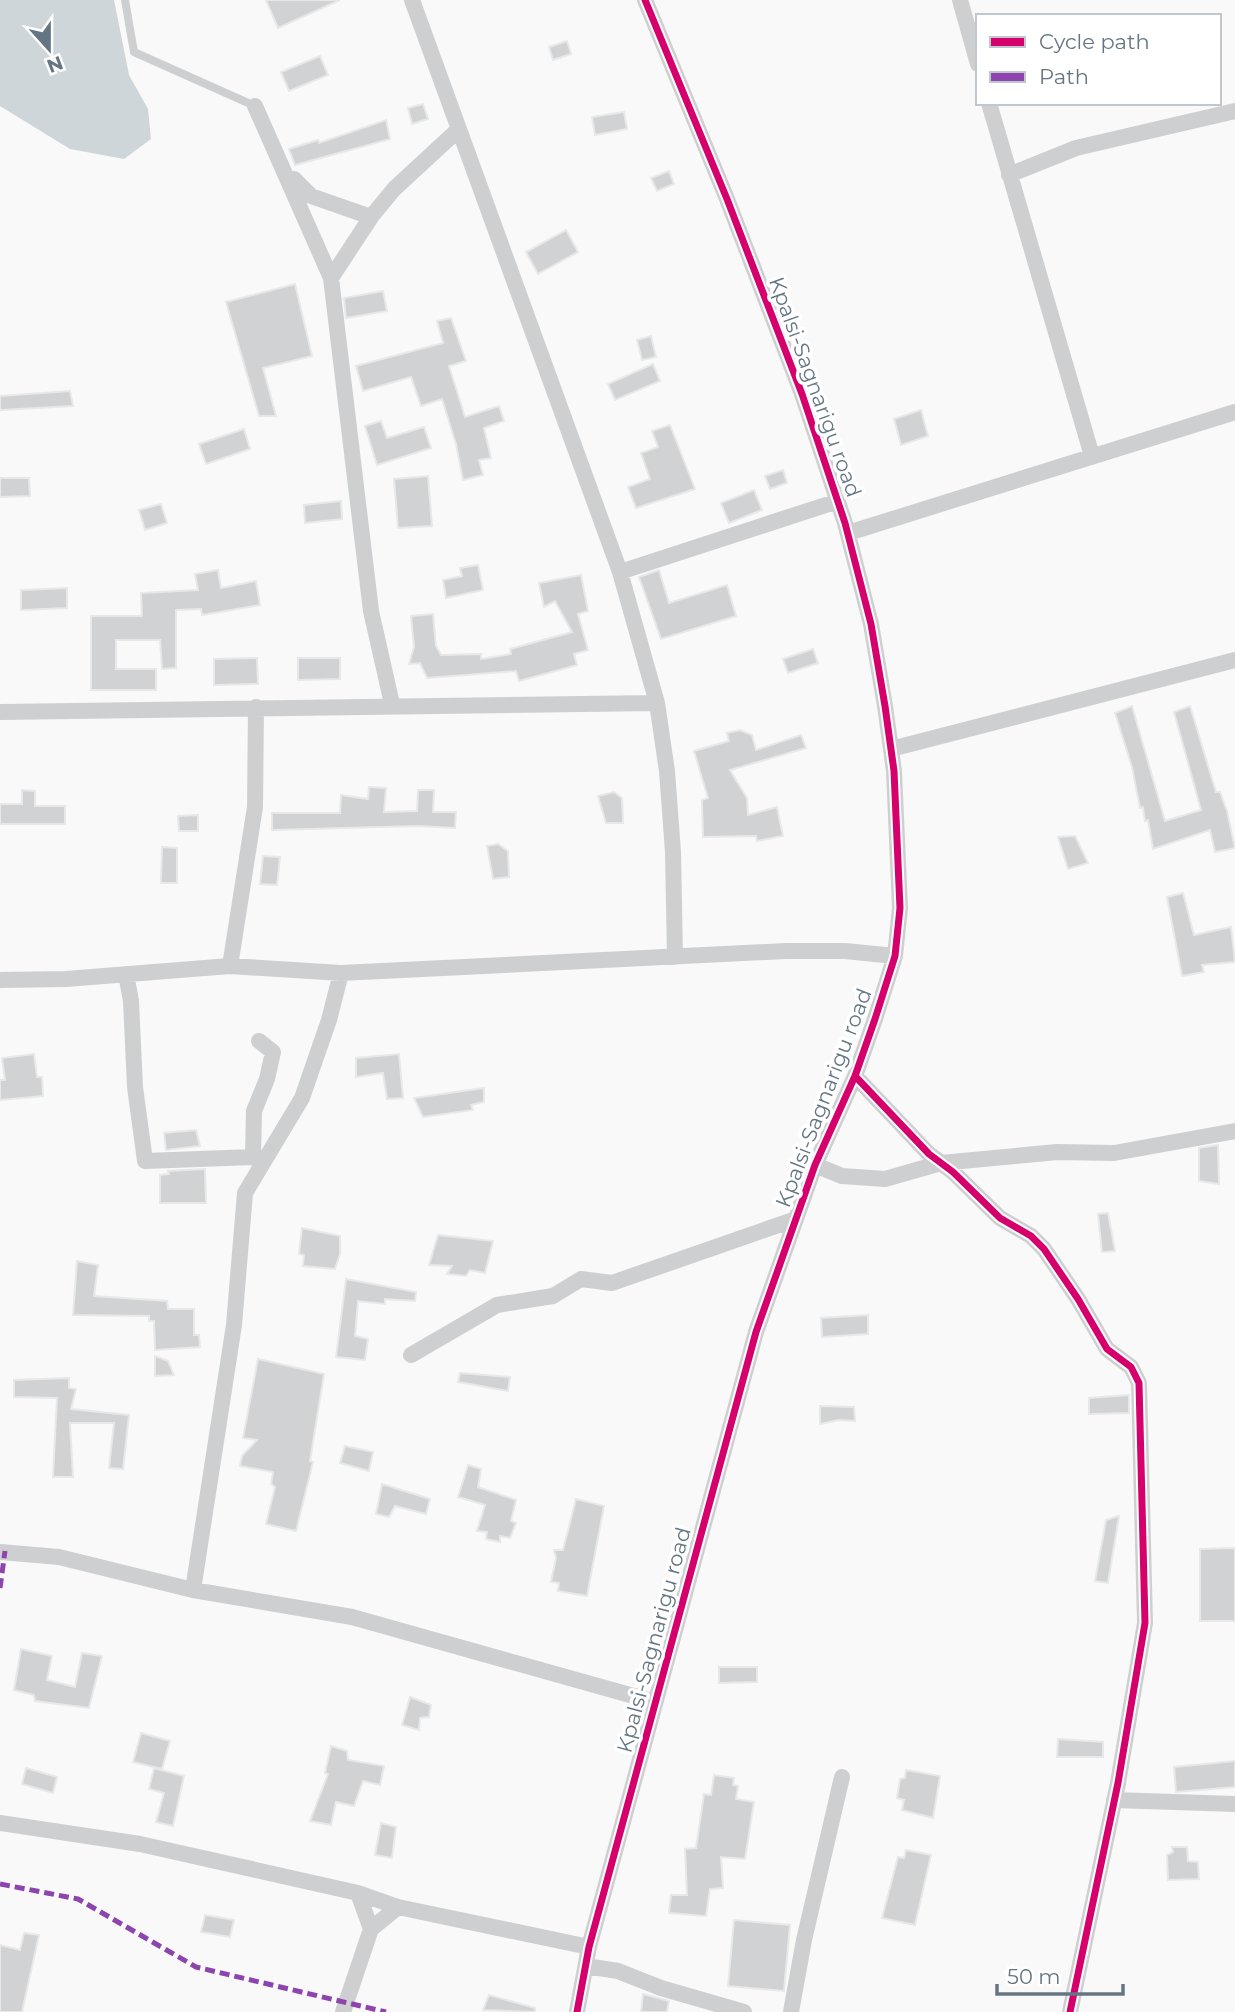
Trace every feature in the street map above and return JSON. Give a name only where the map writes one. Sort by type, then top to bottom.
[{"type":"street","points":[[412,0],[620,572],[657,703],[667,771],[673,852],[675,957]]},
{"type":"street","points":[[960,0],[976,57]]},
{"type":"street","name":"Kpalsi-Sagnarigu road","points":[[577,2012],[589,1947],[757,1332],[815,1165],[855,1076],[895,956],[900,908],[900,863],[891,749],[871,624],[848,533],[737,225],[648,1]]},
{"type":"street","points":[[990,105],[1092,456]]},
{"type":"street","points":[[255,106],[331,278],[371,611],[392,704]]},
{"type":"street","points":[[1009,175],[1076,148],[1235,111]]},
{"type":"street","points":[[331,278],[371,217],[394,189],[459,129]]},
{"type":"street","points":[[285,169],[311,196],[371,217]]},
{"type":"street","points":[[848,533],[1235,411]]},
{"type":"street","points":[[620,572],[838,501]]},
{"type":"street","points":[[891,749],[1235,660]]},
{"type":"street","points":[[0,712],[392,704],[657,703]]},
{"type":"street","points":[[230,966],[255,807],[256,707]]},
{"type":"street","points":[[0,980],[230,966],[341,974],[845,951],[895,956]]},
{"type":"street","points":[[126,974],[145,1161],[253,1157],[254,1111],[267,1079],[273,1052],[259,1041]]},
{"type":"street","points":[[193,1590],[234,1325],[245,1193],[302,1098],[329,1020],[341,974]]},
{"type":"street","points":[[855,1076],[923,1149],[1000,1218],[1031,1236],[1044,1249],[1078,1299],[1107,1349],[1131,1367],[1139,1383],[1145,1623],[1114,1800],[1070,2012]]},
{"type":"street","points":[[815,1165],[842,1176],[872,1179],[895,1177],[941,1163],[1057,1152],[1114,1153],[1235,1132]]},
{"type":"street","points":[[411,1354],[497,1305],[553,1296],[581,1279],[612,1283],[796,1219]]},
{"type":"street","points":[[0,1552],[60,1557],[193,1590],[352,1617],[655,1702]]},
{"type":"street","points":[[791,2012],[842,1777]]},
{"type":"street","points":[[1114,1800],[1235,1804]]},
{"type":"street","points":[[0,1823],[100,1836],[358,1893],[398,1907],[589,1947]]},
{"type":"street","points":[[358,1893],[371,1929]]},
{"type":"street","points":[[343,2012],[371,1929],[398,1907]]},
{"type":"street","points":[[586,1966],[618,1971],[661,1988],[744,2012]]},
{"type":"lane","points":[[125,0],[134,52],[255,106]]},
{"type":"shaded area","points":[[0,0],[114,0],[129,75],[148,109],[151,139],[124,159],[70,149],[0,106]]},
{"type":"building","points":[[266,0],[340,0],[278,28]]},
{"type":"building","points":[[567,41],[571,54],[553,60],[549,47]]},
{"type":"building","points":[[320,56],[328,75],[289,91],[281,72]]},
{"type":"building","points":[[423,104],[428,119],[412,124],[408,108]]},
{"type":"building","points":[[624,112],[627,129],[595,135],[592,117]]},
{"type":"building","points":[[386,120],[390,139],[295,165],[289,149],[318,140],[319,143]]},
{"type":"building","points":[[669,171],[674,184],[657,191],[651,178]]},
{"type":"building","points":[[566,230],[578,252],[538,274],[526,252]]},
{"type":"building","points":[[295,284],[312,356],[263,368],[276,416],[259,416],[226,302]]},
{"type":"building","points":[[383,291],[387,311],[346,318],[344,298]]},
{"type":"building","points":[[451,318],[466,361],[449,366],[465,417],[499,406],[504,421],[484,428],[491,458],[479,460],[483,475],[463,480],[456,444],[442,399],[421,406],[411,377],[363,391],[356,366],[443,343],[437,321]]},
{"type":"building","points":[[651,336],[656,357],[642,360],[637,340]]},
{"type":"building","points":[[653,364],[660,381],[615,400],[608,384]]},
{"type":"building","points":[[70,391],[73,406],[0,410],[0,396]]},
{"type":"building","points":[[921,410],[928,436],[901,445],[894,419]]},
{"type":"building","points":[[381,421],[387,438],[424,427],[431,448],[377,465],[365,426]]},
{"type":"building","points":[[670,425],[695,489],[636,508],[628,487],[650,479],[641,453],[658,447],[652,431]]},
{"type":"building","points":[[244,429],[250,449],[206,464],[199,444]]},
{"type":"building","points":[[783,470],[787,483],[770,489],[765,476]]},
{"type":"building","points":[[428,476],[432,526],[398,528],[394,479]]},
{"type":"building","points":[[0,478],[29,478],[30,496],[0,497]]},
{"type":"building","points":[[754,490],[762,510],[729,523],[721,503]]},
{"type":"building","points":[[341,501],[342,519],[305,523],[304,505]]},
{"type":"building","points":[[161,504],[167,523],[145,530],[139,510]]},
{"type":"building","points":[[478,565],[483,590],[446,598],[443,580],[462,576],[460,568]]},
{"type":"building","points":[[218,570],[221,588],[256,581],[260,605],[202,615],[201,609],[176,610],[176,668],[162,669],[160,640],[116,640],[116,669],[156,669],[156,690],[91,690],[91,616],[142,616],[141,593],[198,590],[195,574]]},
{"type":"building","points":[[659,570],[669,603],[727,585],[736,616],[661,639],[639,577]]},
{"type":"building","points":[[581,575],[588,611],[578,614],[588,650],[574,654],[577,665],[519,681],[516,671],[427,678],[420,663],[409,664],[414,647],[411,616],[433,614],[436,646],[441,655],[481,654],[481,659],[511,654],[510,649],[572,632],[555,601],[544,607],[539,583]]},
{"type":"building","points":[[67,588],[67,608],[21,610],[21,590]]},
{"type":"building","points":[[813,649],[818,663],[788,673],[783,659]]},
{"type":"building","points":[[257,658],[258,684],[214,685],[214,659]]},
{"type":"building","points":[[298,658],[340,658],[340,679],[298,680]]},
{"type":"building","points":[[1132,706],[1165,821],[1201,810],[1174,712],[1190,706],[1216,792],[1220,792],[1227,811],[1235,848],[1215,852],[1210,830],[1153,849],[1148,820],[1145,821],[1143,807],[1140,808],[1132,767],[1115,713]]},
{"type":"building","points":[[740,730],[752,735],[756,750],[801,735],[806,748],[730,770],[747,798],[748,815],[777,807],[783,836],[757,841],[756,836],[703,837],[702,800],[708,798],[694,751],[729,741],[727,733]]},
{"type":"building","points":[[369,787],[386,788],[384,812],[417,811],[418,790],[434,790],[433,812],[456,812],[455,828],[417,826],[272,830],[272,813],[340,813],[341,795],[368,799]]},
{"type":"building","points":[[22,790],[35,791],[35,806],[65,806],[65,824],[0,824],[0,804],[22,804]]},
{"type":"building","points":[[614,792],[622,798],[623,823],[606,823],[598,796]]},
{"type":"building","points":[[198,815],[198,831],[179,831],[178,816]]},
{"type":"building","points":[[1075,836],[1088,863],[1068,869],[1058,837]]},
{"type":"building","points":[[498,844],[508,851],[509,877],[493,879],[487,846]]},
{"type":"building","points":[[162,847],[177,848],[177,883],[161,883]]},
{"type":"building","points":[[263,856],[280,857],[277,885],[260,884]]},
{"type":"building","points":[[1183,893],[1194,935],[1231,927],[1235,962],[1202,965],[1204,972],[1182,976],[1167,897]]},
{"type":"building","points":[[34,1054],[37,1077],[42,1077],[43,1096],[0,1100],[0,1080],[5,1080],[2,1058]]},
{"type":"building","points":[[399,1054],[403,1098],[387,1099],[383,1073],[356,1077],[356,1058]]},
{"type":"building","points":[[484,1088],[484,1102],[471,1105],[473,1110],[423,1117],[414,1098]]},
{"type":"building","points":[[196,1130],[200,1146],[166,1150],[164,1133]]},
{"type":"building","points":[[1218,1145],[1219,1184],[1199,1181],[1199,1148]]},
{"type":"building","points":[[205,1169],[206,1203],[160,1203],[160,1175],[169,1174],[168,1171]]},
{"type":"building","points":[[1108,1213],[1115,1251],[1102,1252],[1098,1214]]},
{"type":"building","points":[[302,1228],[340,1236],[340,1254],[335,1269],[303,1266],[304,1255],[299,1254]]},
{"type":"building","points":[[438,1235],[493,1241],[485,1273],[470,1270],[466,1276],[447,1274],[452,1266],[429,1265]]},
{"type":"building","points":[[77,1261],[98,1265],[94,1296],[167,1301],[168,1309],[194,1309],[194,1335],[199,1335],[200,1347],[155,1350],[154,1321],[149,1321],[149,1316],[73,1315]]},
{"type":"building","points":[[346,1279],[416,1292],[415,1301],[385,1299],[385,1304],[358,1301],[355,1336],[368,1339],[365,1360],[336,1357]]},
{"type":"building","points":[[868,1315],[868,1334],[822,1337],[821,1318]]},
{"type":"building","points":[[155,1356],[168,1361],[174,1375],[155,1376]]},
{"type":"building","points":[[258,1359],[324,1374],[310,1461],[313,1462],[296,1531],[266,1524],[275,1487],[271,1484],[273,1472],[240,1466],[242,1456],[257,1440],[243,1438]]},
{"type":"building","points":[[460,1373],[510,1377],[508,1391],[458,1382]]},
{"type":"building","points":[[69,1378],[69,1388],[76,1389],[71,1409],[129,1415],[123,1469],[109,1468],[114,1423],[70,1423],[73,1477],[53,1477],[57,1398],[14,1397],[14,1380]]},
{"type":"building","points":[[1129,1395],[1129,1413],[1089,1414],[1089,1398]]},
{"type":"building","points":[[820,1406],[854,1407],[855,1421],[839,1420],[820,1424]]},
{"type":"building","points":[[345,1446],[373,1452],[369,1471],[340,1463]]},
{"type":"building","points":[[468,1465],[481,1469],[478,1487],[516,1500],[511,1521],[516,1523],[510,1538],[500,1536],[500,1542],[486,1539],[487,1532],[477,1531],[485,1505],[458,1497]]},
{"type":"building","points":[[382,1484],[430,1499],[426,1514],[395,1506],[389,1517],[376,1514]]},
{"type":"building","points":[[576,1499],[604,1506],[587,1596],[558,1591],[559,1583],[551,1582],[556,1558],[554,1550],[563,1550]]},
{"type":"building","points":[[1119,1516],[1108,1583],[1095,1581],[1106,1520]]},
{"type":"building","points":[[1235,1548],[1235,1621],[1200,1621],[1200,1549]]},
{"type":"building","points":[[21,1649],[52,1656],[47,1680],[75,1687],[82,1653],[102,1656],[89,1708],[35,1701],[34,1695],[14,1690]]},
{"type":"building","points":[[719,1667],[757,1667],[757,1682],[719,1683]]},
{"type":"building","points":[[410,1697],[431,1705],[429,1717],[420,1718],[419,1730],[402,1725]]},
{"type":"building","points":[[141,1733],[170,1741],[162,1769],[133,1762]]},
{"type":"building","points":[[1058,1739],[1103,1742],[1103,1757],[1057,1757]]},
{"type":"building","points":[[331,1746],[347,1751],[348,1760],[384,1766],[380,1785],[363,1781],[354,1806],[336,1802],[331,1825],[310,1821],[328,1774],[325,1773]]},
{"type":"building","points":[[1235,1761],[1235,1787],[1176,1792],[1174,1767]]},
{"type":"building","points":[[26,1768],[57,1777],[53,1793],[22,1784]]},
{"type":"building","points":[[154,1768],[184,1776],[173,1826],[156,1822],[164,1793],[149,1789]]},
{"type":"building","points":[[906,1770],[940,1776],[933,1818],[902,1810],[904,1800],[897,1798],[900,1779],[905,1778]]},
{"type":"building","points":[[714,1775],[734,1778],[733,1785],[738,1786],[736,1799],[754,1802],[745,1859],[721,1857],[723,1888],[710,1889],[706,1916],[669,1913],[671,1895],[687,1895],[685,1849],[696,1848],[704,1794],[711,1795]]},
{"type":"building","points":[[381,1823],[396,1827],[392,1858],[375,1855]]},
{"type":"building","points":[[1172,1847],[1187,1847],[1188,1861],[1198,1862],[1199,1879],[1168,1880],[1167,1855],[1173,1852]]},
{"type":"building","points":[[906,1850],[931,1855],[915,1925],[882,1918],[898,1857],[904,1858]]},
{"type":"building","points":[[205,1915],[234,1920],[230,1937],[201,1932]]},
{"type":"building","points":[[734,1920],[790,1925],[784,1991],[728,1986]]},
{"type":"building","points":[[24,1933],[39,1935],[22,2012],[0,2012],[0,1945],[20,1950]]},
{"type":"building","points":[[643,1994],[669,2001],[667,2012],[641,2012]]},
{"type":"building","points":[[489,1995],[535,2008],[535,2012],[483,2010]]},
{"type":"marked path","points":[[0,1588],[5,1551]]},
{"type":"marked path","points":[[0,1884],[78,1899],[196,1967],[386,2012]]},
{"type":"cycle path","points":[[577,2012],[589,1947],[756,1332],[815,1165],[855,1076],[875,1019],[895,956],[900,908],[894,771],[885,706],[871,624],[845,523],[802,394],[727,199],[645,0]]},
{"type":"cycle path","points":[[855,1076],[929,1154],[953,1172],[1000,1218],[1031,1236],[1044,1249],[1078,1299],[1107,1349],[1131,1367],[1139,1383],[1145,1623],[1118,1783],[1070,2012]]}]
